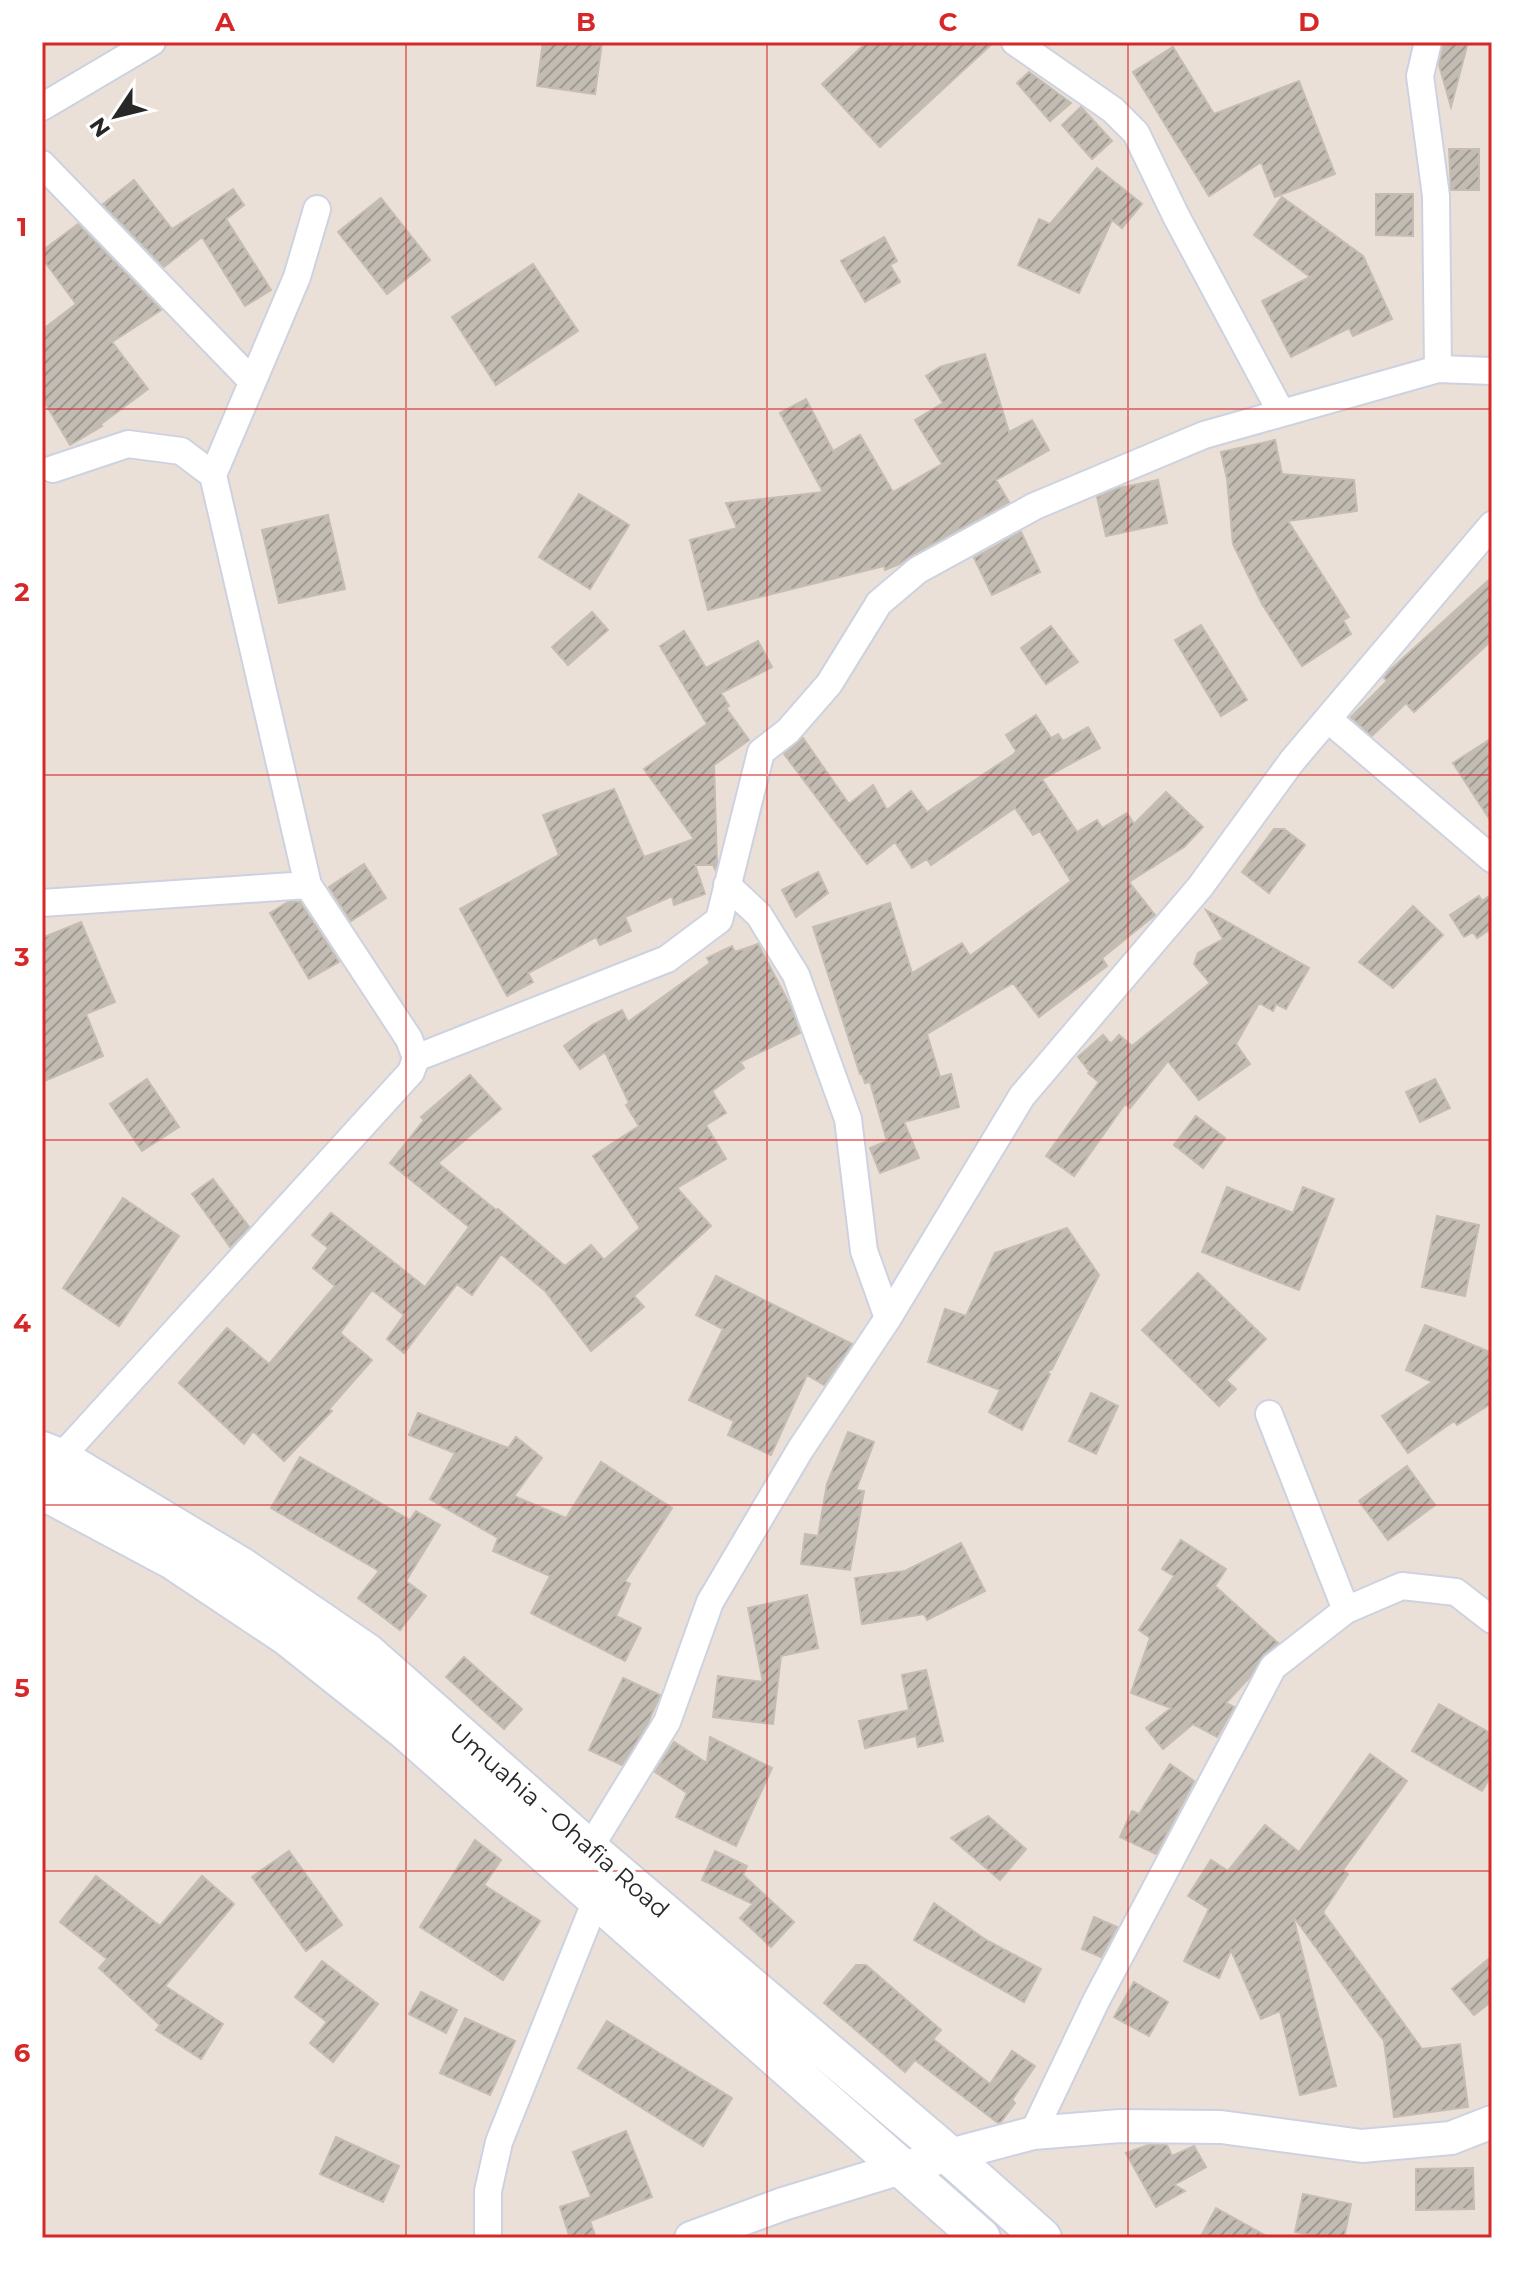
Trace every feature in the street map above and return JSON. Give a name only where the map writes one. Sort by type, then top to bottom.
[{"type":"main road","name":"Umuahia - Ohafia Road","points":[[48,1466],[240,1566],[367,1653],[589,1849],[1042,2238]]},
{"type":"main road","name":"Umuahia - Ohafia Road","points":[[48,1466],[173,1560],[287,1636],[405,1730],[981,2238]]},
{"type":"street","points":[[42,107],[152,42]]},
{"type":"street","points":[[1015,42],[1113,110],[1136,133],[1176,216],[1281,412]]},
{"type":"street","points":[[1428,42],[1420,76],[1436,196],[1438,369]]},
{"type":"street","points":[[42,164],[252,381]]},
{"type":"street","points":[[48,1466],[411,1072],[416,1058],[409,1039],[308,885],[213,475],[297,277],[317,209]]},
{"type":"street","points":[[416,1058],[667,959],[719,920],[761,752],[788,731],[829,684],[879,603],[918,570],[1035,506],[1204,435],[1438,369],[1492,371]]},
{"type":"street","points":[[53,469],[128,444],[181,451],[213,475]]},
{"type":"street","points":[[589,1849],[667,1722],[710,1602],[800,1450],[888,1318],[1022,1096],[1200,887],[1292,761],[1492,525]]},
{"type":"street","points":[[1328,719],[1492,859]]},
{"type":"street","points":[[42,903],[308,885]]},
{"type":"street","points":[[727,885],[759,915],[796,975],[848,1119],[864,1251],[888,1318]]},
{"type":"street","points":[[1269,1414],[1346,1610]]},
{"type":"street","points":[[1033,2133],[1096,2001],[1273,1667],[1346,1610],[1402,1586],[1456,1592],[1492,1620]]},
{"type":"street","points":[[488,2238],[488,2191],[499,2142],[596,1900]]},
{"type":"street","points":[[691,2238],[783,2204],[1033,2133],[1120,2126],[1221,2127],[1362,2146],[1451,2138],[1492,2122]]},
{"type":"building","points":[[543,42],[602,42],[595,94],[537,86]]},
{"type":"building","points":[[867,42],[994,42],[880,147],[822,84]]},
{"type":"building","points":[[1444,42],[1468,42],[1451,107],[1439,65]]},
{"type":"building","points":[[1173,47],[1214,114],[1299,81],[1335,174],[1275,197],[1261,162],[1209,196],[1133,72]]},
{"type":"building","points":[[1029,72],[1071,103],[1050,121],[1017,83]]},
{"type":"building","points":[[1081,107],[1112,141],[1092,159],[1062,125]]},
{"type":"building","points":[[1449,149],[1479,149],[1479,190],[1451,190]]},
{"type":"building","points":[[1097,168],[1142,204],[1122,228],[1112,220],[1079,293],[1018,265],[1039,219],[1050,224]]},
{"type":"building","points":[[134,180],[172,229],[233,189],[244,205],[226,219],[271,290],[245,306],[202,237],[164,267],[103,204]]},
{"type":"building","points":[[1376,194],[1413,194],[1413,236],[1376,235]]},
{"type":"building","points":[[1282,197],[1363,256],[1392,319],[1353,336],[1349,328],[1291,357],[1262,301],[1310,277],[1254,235]]},
{"type":"building","points":[[381,198],[430,260],[387,294],[338,232]]},
{"type":"building","points":[[78,224],[161,310],[112,342],[148,389],[102,426],[70,445],[42,398],[42,330],[76,304],[42,258],[42,251]]},
{"type":"building","points":[[884,237],[897,261],[890,265],[900,282],[865,302],[841,261]]},
{"type":"building","points":[[533,264],[578,331],[496,385],[452,317]]},
{"type":"building","points":[[985,354],[1009,432],[1032,420],[1049,450],[996,480],[1009,502],[885,570],[884,566],[708,610],[690,540],[737,528],[726,503],[823,492],[780,413],[806,399],[833,451],[860,435],[893,492],[942,464],[915,420],[943,403],[926,376],[940,367]]},
{"type":"building","points":[[1275,440],[1282,474],[1354,480],[1357,511],[1288,521],[1349,617],[1343,620],[1351,634],[1302,666],[1262,604],[1233,544],[1227,479],[1221,452]]},
{"type":"building","points":[[1158,480],[1167,523],[1106,536],[1097,497],[1119,488]]},
{"type":"building","points":[[579,494],[629,525],[590,589],[539,557]]},
{"type":"building","points":[[328,515],[345,589],[279,603],[262,530]]},
{"type":"building","points":[[1021,532],[1040,572],[992,595],[974,558]]},
{"type":"building","points":[[1492,577],[1492,640],[1414,712],[1406,703],[1372,736],[1351,717],[1387,681],[1384,678],[1389,671]]},
{"type":"building","points":[[592,612],[608,630],[568,665],[552,647]]},
{"type":"building","points":[[1201,625],[1247,700],[1221,716],[1175,640]]},
{"type":"building","points":[[1051,626],[1078,662],[1046,684],[1021,648]]},
{"type":"building","points":[[684,631],[706,668],[758,641],[772,667],[721,693],[729,706],[726,708],[749,740],[714,765],[717,863],[715,869],[713,865],[695,865],[705,894],[674,905],[672,896],[625,917],[631,931],[600,945],[596,937],[528,973],[533,982],[507,996],[460,909],[559,855],[543,815],[614,789],[644,857],[694,839],[644,769],[707,724],[660,646]]},
{"type":"building","points":[[1036,715],[1051,738],[1058,734],[1063,741],[1088,727],[1100,748],[1042,779],[1077,832],[1097,820],[1102,828],[1127,813],[1134,824],[1166,792],[1203,827],[1184,847],[1129,882],[1155,915],[1102,958],[1107,966],[1039,1017],[1013,983],[927,1034],[940,1077],[951,1074],[959,1107],[904,1122],[919,1158],[880,1173],[870,1148],[887,1141],[870,1082],[865,1083],[860,1074],[813,927],[890,903],[912,973],[962,943],[970,956],[1071,881],[1040,831],[1033,835],[1015,808],[931,865],[927,859],[912,868],[895,842],[867,864],[784,754],[803,738],[849,804],[873,785],[887,810],[911,791],[927,812],[1014,754],[1016,751],[1006,735]]},
{"type":"building","points":[[1492,738],[1492,823],[1453,763]]},
{"type":"building","points":[[1274,829],[1284,829],[1305,845],[1269,893],[1242,872]]},
{"type":"building","points":[[364,864],[386,898],[351,921],[329,887]]},
{"type":"building","points":[[818,872],[828,893],[796,917],[782,890]]},
{"type":"building","points":[[1492,894],[1492,928],[1477,938],[1473,932],[1464,937],[1450,915],[1479,896],[1482,901]]},
{"type":"building","points":[[288,902],[300,902],[339,962],[309,979],[270,913]]},
{"type":"building","points":[[1413,906],[1443,935],[1393,988],[1359,962]]},
{"type":"building","points":[[1206,910],[1309,968],[1286,1009],[1276,1004],[1273,1011],[1259,1003],[1236,1044],[1250,1064],[1199,1100],[1168,1061],[1130,1108],[1125,1104],[1074,1176],[1046,1156],[1099,1082],[1088,1073],[1078,1057],[1103,1035],[1111,1044],[1119,1035],[1132,1046],[1210,983],[1194,964],[1198,953],[1223,939]]},
{"type":"building","points":[[81,922],[115,1002],[86,1014],[103,1056],[42,1082],[42,938]]},
{"type":"building","points":[[758,944],[790,1005],[800,1033],[740,1062],[744,1068],[712,1091],[726,1113],[706,1125],[726,1159],[677,1188],[711,1226],[634,1296],[644,1307],[591,1351],[545,1291],[501,1254],[472,1295],[457,1284],[404,1353],[387,1339],[404,1315],[372,1290],[340,1333],[372,1360],[329,1409],[332,1411],[284,1461],[253,1431],[244,1444],[179,1383],[227,1328],[269,1364],[335,1286],[313,1268],[328,1248],[312,1235],[331,1213],[425,1287],[469,1227],[390,1163],[424,1120],[421,1117],[470,1075],[501,1109],[438,1163],[565,1266],[591,1245],[604,1260],[640,1228],[593,1156],[639,1126],[626,1105],[629,1103],[605,1052],[580,1069],[564,1046],[592,1025],[622,1010],[628,1022],[710,963],[707,958],[732,946],[735,952]]},
{"type":"building","points":[[147,1079],[179,1127],[142,1151],[110,1104]]},
{"type":"building","points":[[1435,1079],[1450,1108],[1420,1122],[1406,1092]]},
{"type":"building","points":[[1196,1116],[1225,1138],[1203,1168],[1174,1145]]},
{"type":"building","points":[[213,1179],[249,1227],[230,1247],[192,1194]]},
{"type":"building","points":[[1227,1187],[1293,1213],[1303,1187],[1334,1199],[1299,1290],[1202,1252]]},
{"type":"building","points":[[123,1198],[179,1236],[119,1326],[63,1288]]},
{"type":"building","points":[[1437,1216],[1479,1225],[1465,1296],[1422,1287]]},
{"type":"building","points":[[1067,1228],[1099,1275],[1052,1369],[1047,1372],[1050,1374],[1022,1430],[989,1412],[1000,1390],[928,1362],[945,1309],[966,1316],[995,1253]]},
{"type":"building","points":[[1198,1273],[1266,1339],[1226,1380],[1236,1389],[1219,1406],[1142,1330]]},
{"type":"building","points":[[716,1276],[852,1344],[824,1385],[807,1375],[771,1455],[728,1435],[734,1421],[689,1400],[723,1329],[696,1315]]},
{"type":"building","points":[[1425,1325],[1492,1353],[1492,1403],[1457,1425],[1454,1421],[1408,1453],[1382,1416],[1432,1382],[1406,1370]]},
{"type":"building","points":[[1091,1393],[1118,1406],[1096,1454],[1069,1441]]},
{"type":"building","points":[[418,1413],[508,1448],[516,1437],[542,1458],[514,1496],[566,1518],[601,1462],[672,1508],[625,1581],[630,1584],[616,1616],[641,1628],[625,1661],[531,1613],[550,1576],[493,1551],[498,1538],[430,1499],[455,1453],[409,1435]]},
{"type":"building","points":[[848,1432],[874,1442],[856,1490],[864,1491],[850,1570],[801,1564],[805,1534],[818,1536],[827,1484]]},
{"type":"building","points":[[300,1457],[410,1520],[416,1511],[440,1525],[406,1581],[426,1596],[400,1630],[358,1598],[379,1571],[271,1508]]},
{"type":"building","points":[[1407,1466],[1435,1505],[1388,1540],[1359,1501]]},
{"type":"building","points":[[1181,1540],[1226,1569],[1215,1586],[1278,1643],[1263,1655],[1250,1677],[1226,1703],[1234,1707],[1217,1737],[1193,1724],[1163,1749],[1146,1728],[1171,1708],[1131,1693],[1150,1638],[1139,1630],[1174,1576],[1162,1569]]},
{"type":"building","points":[[961,1543],[985,1591],[927,1620],[924,1614],[862,1624],[855,1578],[905,1571]]},
{"type":"building","points":[[807,1595],[818,1648],[781,1656],[773,1724],[713,1717],[718,1676],[763,1682],[748,1608]]},
{"type":"building","points":[[464,1657],[522,1709],[504,1729],[446,1677]]},
{"type":"building","points":[[926,1670],[943,1741],[918,1747],[916,1736],[865,1748],[859,1721],[909,1710],[902,1675]]},
{"type":"building","points":[[623,1678],[660,1695],[647,1725],[622,1765],[589,1750]]},
{"type":"building","points":[[1439,1704],[1492,1734],[1492,1774],[1482,1791],[1412,1751]]},
{"type":"building","points":[[710,1737],[772,1768],[736,1846],[676,1817],[687,1793],[655,1772],[674,1742],[707,1763]]},
{"type":"building","points":[[1370,1754],[1407,1781],[1343,1870],[1348,1874],[1323,1912],[1422,2049],[1460,2044],[1468,2107],[1394,2117],[1384,2041],[1293,1916],[1336,2086],[1300,2095],[1280,2011],[1261,2019],[1231,1950],[1219,1978],[1184,1961],[1209,1909],[1188,1896],[1211,1860],[1228,1871],[1265,1825],[1299,1852]]},
{"type":"building","points":[[1170,1764],[1194,1781],[1156,1854],[1120,1837],[1132,1811],[1139,1814]]},
{"type":"building","points":[[988,1816],[1026,1849],[1000,1880],[951,1838]]},
{"type":"building","points":[[475,1840],[501,1860],[484,1885],[540,1921],[503,1980],[420,1927]]},
{"type":"building","points":[[289,1851],[342,1925],[306,1951],[252,1877]]},
{"type":"building","points":[[715,1851],[747,1866],[743,1875],[794,1922],[771,1947],[740,1918],[753,1904],[702,1880]]},
{"type":"building","points":[[96,1876],[160,1926],[202,1876],[234,1904],[165,1986],[223,2024],[201,2059],[156,2030],[160,2025],[99,1968],[107,1959],[60,1922]]},
{"type":"building","points":[[934,1903],[986,1940],[1041,1969],[1024,2002],[914,1940]]},
{"type":"building","points":[[1094,1917],[1117,1927],[1101,1957],[1082,1949]]},
{"type":"building","points":[[1492,1956],[1492,2001],[1474,2015],[1452,1989]]},
{"type":"building","points":[[322,1961],[378,2004],[333,2062],[310,2043],[327,2022],[295,1997]]},
{"type":"building","points":[[856,1965],[866,1965],[941,2030],[933,2039],[990,2084],[1012,2051],[1035,2066],[1001,2122],[998,2123],[915,2060],[905,2072],[824,2003]]},
{"type":"building","points":[[1134,1982],[1168,2002],[1149,2036],[1114,2017]]},
{"type":"building","points":[[421,1992],[457,2010],[446,2033],[409,2014]]},
{"type":"building","points":[[465,2018],[515,2041],[490,2095],[440,2073]]},
{"type":"building","points":[[607,2021],[732,2098],[703,2146],[578,2068]]},
{"type":"building","points":[[626,2131],[652,2197],[590,2221],[596,2238],[570,2238],[560,2207],[591,2197],[573,2152]]},
{"type":"building","points":[[336,2137],[399,2166],[383,2202],[320,2174]]},
{"type":"building","points":[[1148,2145],[1167,2145],[1172,2156],[1194,2146],[1206,2167],[1174,2185],[1185,2191],[1156,2207],[1126,2153]]},
{"type":"building","points":[[1473,2168],[1474,2209],[1416,2210],[1416,2169]]},
{"type":"building","points":[[1303,2194],[1351,2204],[1344,2238],[1295,2232]]},
{"type":"building","points":[[1216,2208],[1270,2238],[1200,2238]]}]
